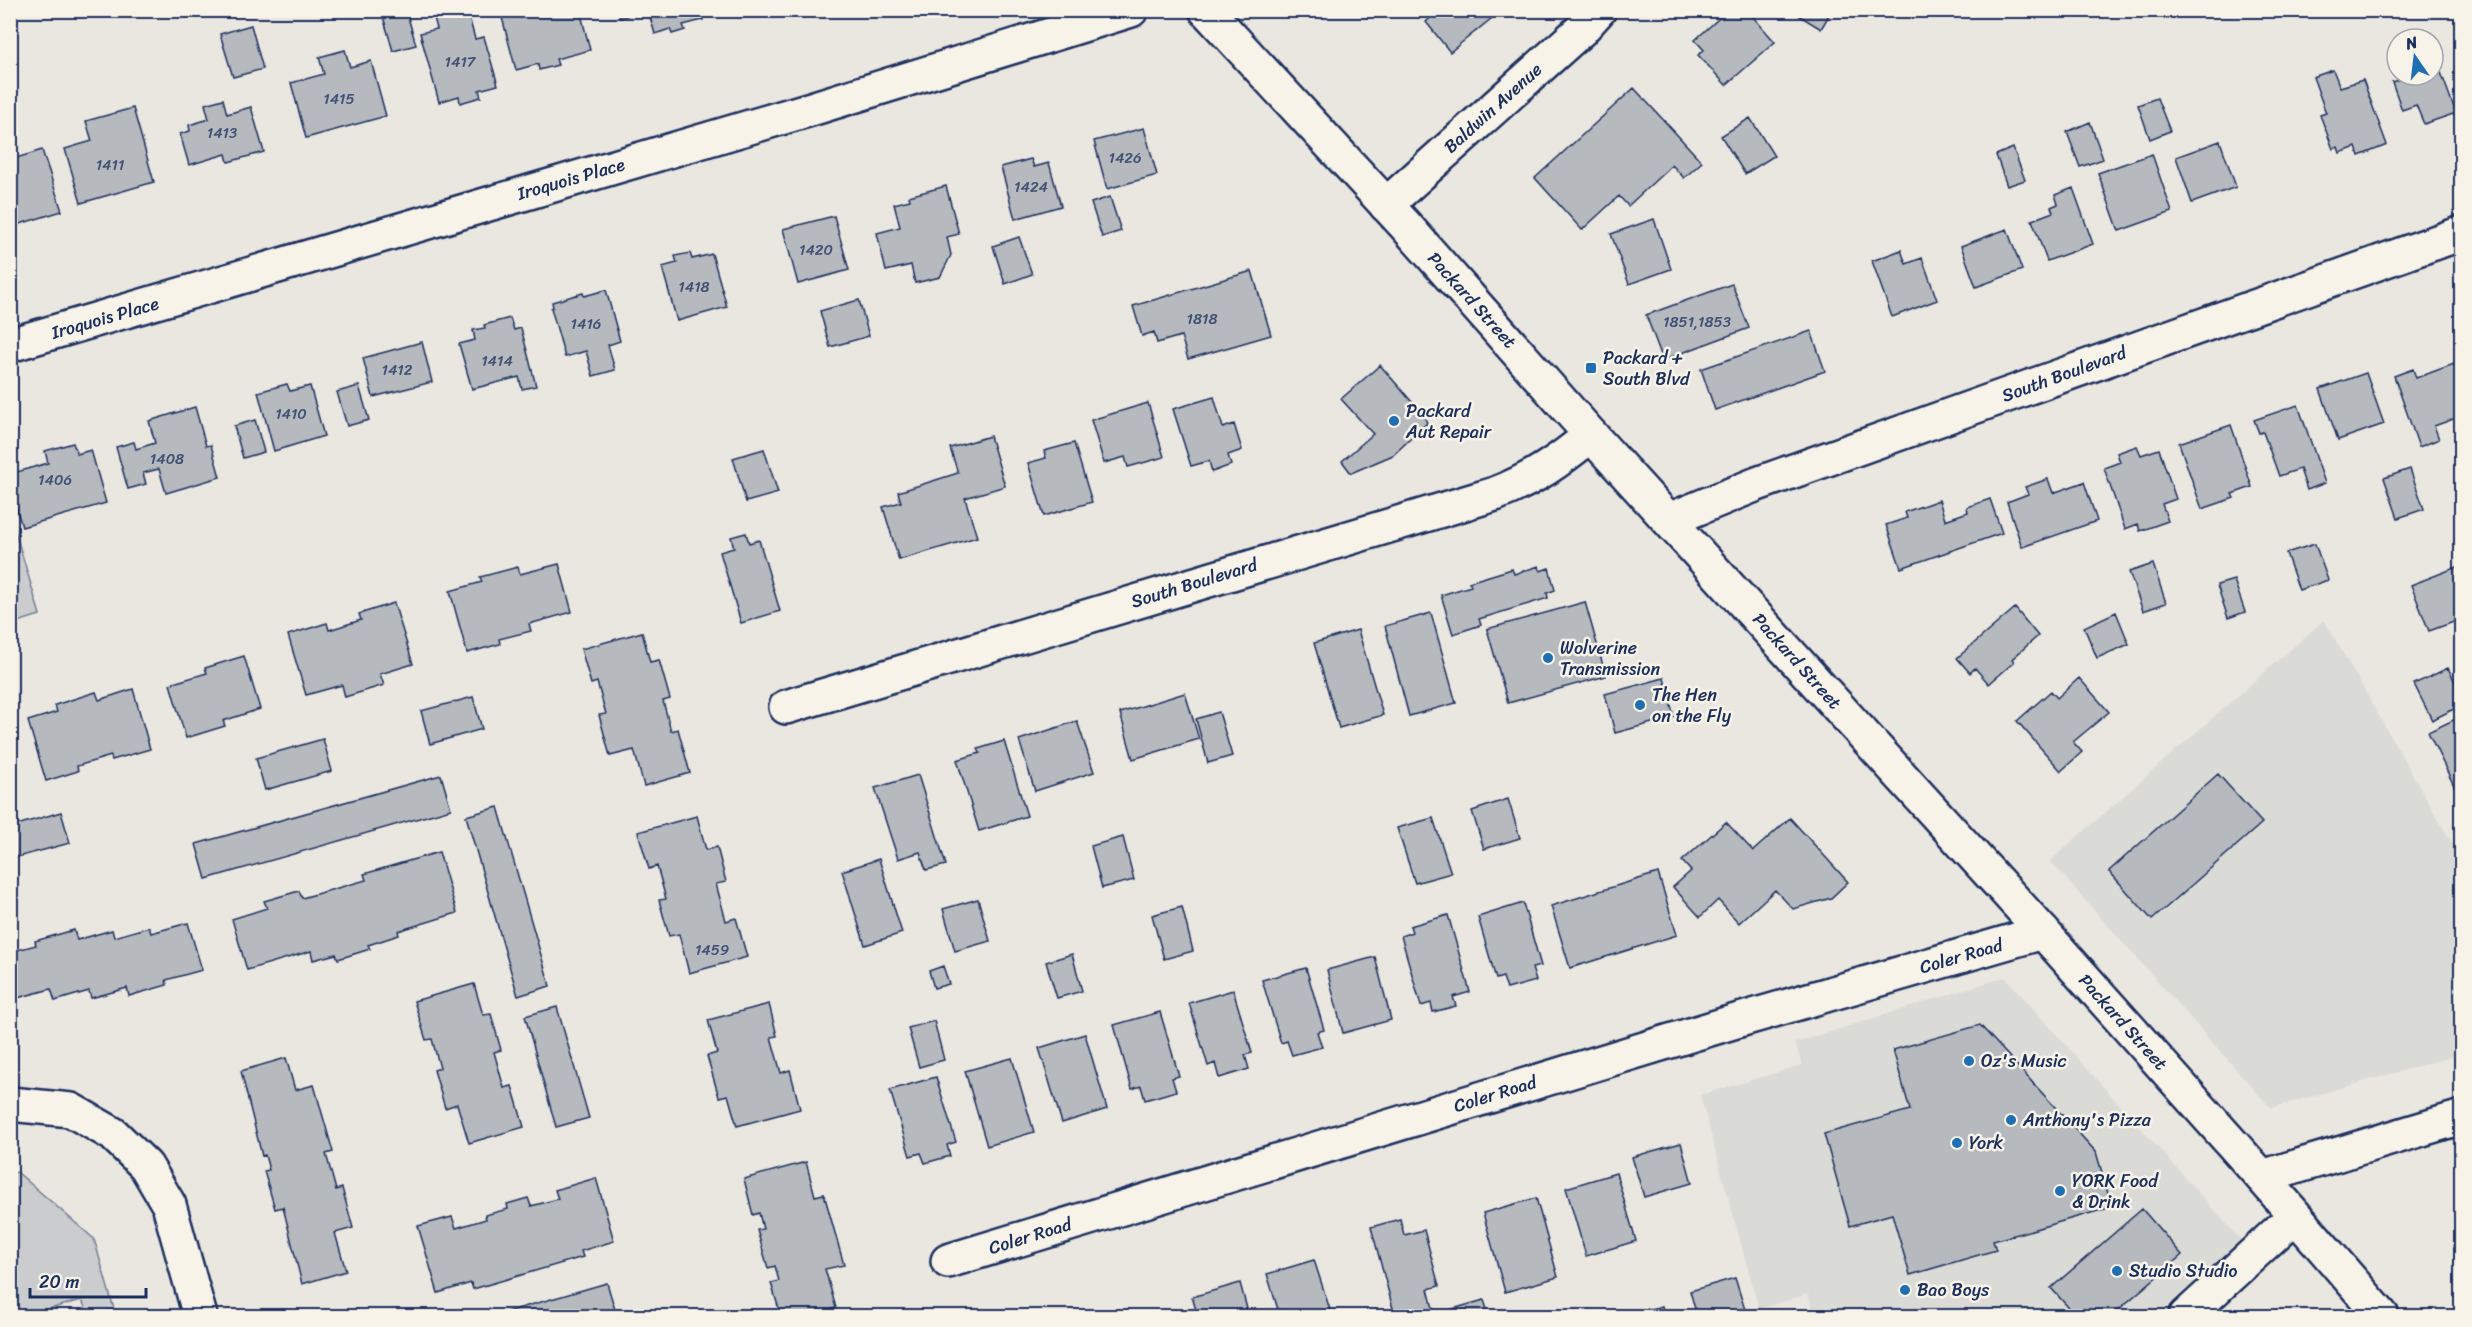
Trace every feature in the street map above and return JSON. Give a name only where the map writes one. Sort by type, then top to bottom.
[{"type":"street","name":"Iroquois Place","points":[[10,345],[811,109],[1131,10]]},
{"type":"street","name":"Packard Street","points":[[1206,10],[1386,205],[1591,435],[2043,932],[2262,1177],[2382,1317]]},
{"type":"street","name":"Baldwin Avenue","points":[[1386,205],[1581,30],[1599,10]]},
{"type":"street","name":"South Boulevard","points":[[1669,520],[1757,484],[2462,233]]},
{"type":"street","name":"South Boulevard","points":[[786,707],[1495,494],[1524,483],[1552,466],[1591,435]]},
{"type":"street","name":"Coler Road","points":[[948,1260],[1724,1025],[2043,932]]},
{"type":"street","points":[[10,1104],[70,1110],[113,1134],[146,1166],[169,1205],[200,1317]]},
{"type":"street","points":[[2262,1177],[2462,1117]]},
{"type":"street","points":[[2186,1317],[2295,1216]]},
{"type":"shaded area","points":[[10,514],[40,615],[11,624],[10,624]]},
{"type":"shaded area","points":[[2324,620],[2461,859],[2461,1054],[2271,1108],[2050,861]]},
{"type":"shaded area","points":[[2005,977],[2241,1240],[2157,1316],[1815,1316],[1808,1294],[1759,1309],[1700,1095],[1802,1065],[1795,1043]]},
{"type":"shaded area","points":[[17,1172],[94,1239],[114,1309],[88,1315],[82,1300],[23,1316],[11,1316],[10,1174]]},
{"type":"building","points":[[406,10],[416,45],[393,51],[382,13]]},
{"type":"building","points":[[432,10],[467,10],[475,39],[484,37],[498,85],[479,90],[481,97],[460,103],[459,96],[439,102],[420,33],[437,29]]},
{"type":"building","points":[[500,10],[580,10],[590,50],[556,59],[558,65],[539,70],[538,64],[516,70]]},
{"type":"building","points":[[618,10],[645,10],[620,18]]},
{"type":"building","points":[[648,10],[700,10],[703,20],[683,25],[685,30],[672,34],[670,29],[655,34]]},
{"type":"building","points":[[1426,10],[1502,10],[1450,52],[1426,22],[1431,17]]},
{"type":"building","points":[[1728,10],[1747,10],[1775,42],[1726,85],[1698,55],[1704,50],[1695,40]]},
{"type":"building","points":[[1790,10],[1832,10],[1821,29]]},
{"type":"building","points":[[251,25],[263,69],[233,77],[220,34]]},
{"type":"building","points":[[345,50],[350,67],[371,61],[386,116],[306,138],[291,83],[324,74],[319,57]]},
{"type":"building","points":[[2333,70],[2340,87],[2363,80],[2387,145],[2359,156],[2356,147],[2340,153],[2338,147],[2333,149],[2320,115],[2326,113],[2313,77]]},
{"type":"building","points":[[2445,83],[2456,113],[2424,124],[2416,105],[2402,110],[2394,87],[2445,87]]},
{"type":"building","points":[[1634,88],[1702,162],[1684,178],[1672,165],[1628,206],[1619,196],[1582,230],[1535,178]]},
{"type":"building","points":[[2157,98],[2170,131],[2150,139],[2138,105]]},
{"type":"building","points":[[223,99],[227,114],[251,107],[264,152],[228,162],[226,154],[189,165],[180,134],[190,131],[189,125],[209,119],[205,104]]},
{"type":"building","points":[[133,108],[154,182],[81,203],[65,149],[92,141],[86,121]]},
{"type":"building","points":[[1750,118],[1774,156],[1745,174],[1721,136]]},
{"type":"building","points":[[2090,122],[2103,159],[2080,167],[2067,132]]},
{"type":"building","points":[[1144,128],[1157,175],[1107,189],[1094,141]]},
{"type":"building","points":[[2220,141],[2236,187],[2192,203],[2176,157]]},
{"type":"building","points":[[2013,148],[2025,180],[2007,186],[1996,155]]},
{"type":"building","points":[[42,150],[62,211],[10,227],[10,160]]},
{"type":"building","points":[[2152,154],[2172,212],[2119,231],[2098,173]]},
{"type":"building","points":[[1031,159],[1034,167],[1049,163],[1061,206],[1015,219],[1001,167]]},
{"type":"building","points":[[946,186],[959,234],[947,237],[951,255],[940,277],[915,283],[911,265],[886,271],[877,233],[900,227],[894,204],[910,200],[909,196]]},
{"type":"building","points":[[2073,188],[2093,244],[2047,261],[2032,220],[2053,212],[2051,207],[2058,204],[2055,195]]},
{"type":"building","points":[[1110,197],[1121,231],[1102,237],[1091,203]]},
{"type":"building","points":[[834,216],[849,270],[798,284],[783,229]]},
{"type":"building","points":[[1654,219],[1671,269],[1629,284],[1611,234]]},
{"type":"building","points":[[2007,229],[2022,270],[1976,287],[1961,246]]},
{"type":"building","points":[[1019,237],[1032,274],[1005,284],[993,246]]},
{"type":"building","points":[[1901,250],[1906,264],[1922,258],[1937,300],[1892,317],[1872,261]]},
{"type":"building","points":[[690,253],[692,259],[712,254],[727,307],[677,321],[662,267],[677,263],[675,256]]},
{"type":"building","points":[[1252,271],[1271,335],[1188,359],[1181,336],[1157,343],[1154,332],[1142,336],[1133,306]]},
{"type":"building","points":[[1732,284],[1749,328],[1663,360],[1646,315]]},
{"type":"building","points":[[606,290],[620,341],[608,345],[615,370],[593,376],[586,351],[565,357],[551,308],[553,307],[552,302],[583,293],[584,296]]},
{"type":"building","points":[[859,300],[869,336],[830,347],[820,311]]},
{"type":"building","points":[[510,318],[514,330],[521,328],[536,386],[522,389],[519,377],[472,389],[459,344],[475,340],[473,330]]},
{"type":"building","points":[[1811,331],[1825,371],[1715,410],[1701,369]]},
{"type":"building","points":[[422,342],[432,382],[373,397],[363,358]]},
{"type":"building","points":[[2454,364],[2462,385],[2462,416],[2434,426],[2439,439],[2419,447],[2394,376],[2413,369],[2416,378]]},
{"type":"building","name":"Packard Aut Repair","points":[[1380,365],[1424,416],[1427,423],[1393,455],[1351,473],[1342,461],[1373,434],[1341,399]]},
{"type":"building","points":[[2366,373],[2384,424],[2338,440],[2320,389]]},
{"type":"building","points":[[287,384],[290,391],[310,386],[324,436],[274,451],[258,392]]},
{"type":"building","points":[[359,386],[369,420],[347,426],[337,392]]},
{"type":"building","points":[[1214,397],[1223,428],[1234,424],[1242,450],[1228,455],[1231,465],[1212,472],[1209,461],[1191,466],[1173,409]]},
{"type":"building","points":[[1148,403],[1164,457],[1128,467],[1125,457],[1104,463],[1091,420]]},
{"type":"building","points":[[2298,405],[2325,483],[2307,490],[2300,469],[2279,476],[2263,432],[2259,433],[2254,420]]},
{"type":"building","points":[[195,407],[206,446],[211,445],[220,477],[166,493],[159,469],[143,473],[146,484],[128,489],[116,447],[134,442],[136,449],[155,443],[149,421]]},
{"type":"building","points":[[255,420],[264,452],[243,458],[234,426]]},
{"type":"building","points":[[2231,425],[2252,487],[2232,494],[2234,498],[2202,509],[2179,443]]},
{"type":"building","points":[[990,436],[1005,486],[965,498],[977,537],[899,560],[883,507],[901,502],[898,492],[958,473],[950,448]]},
{"type":"building","points":[[73,443],[77,454],[91,450],[106,503],[22,527],[10,487],[10,474],[48,463],[45,451]]},
{"type":"building","points":[[1074,443],[1092,502],[1044,516],[1028,463],[1046,458],[1044,451]]},
{"type":"building","points":[[2137,446],[2141,455],[2159,449],[2176,499],[2162,504],[2168,521],[2140,531],[2138,524],[2125,529],[2104,468],[2120,462],[2117,453]]},
{"type":"building","points":[[764,449],[778,493],[746,502],[733,458]]},
{"type":"building","points":[[2410,469],[2424,509],[2398,518],[2384,478]]},
{"type":"building","points":[[2048,479],[2053,493],[2084,482],[2097,521],[2022,547],[2007,502],[2028,494],[2025,487]]},
{"type":"building","points":[[1990,499],[2002,533],[1901,568],[1886,525],[1907,518],[1905,512],[1939,500],[1945,520],[1968,512],[1967,507]]},
{"type":"building","points":[[746,533],[749,543],[759,540],[780,611],[741,623],[720,552],[734,548],[731,537]]},
{"type":"building","points":[[2315,544],[2328,580],[2299,590],[2286,553]]},
{"type":"building","points":[[559,564],[572,612],[529,624],[531,631],[499,639],[500,644],[467,653],[450,591],[482,582],[480,577],[518,567],[520,574]]},
{"type":"building","points":[[2153,564],[2166,603],[2143,611],[2129,572]]},
{"type":"building","points":[[2462,565],[2462,619],[2429,631],[2411,585]]},
{"type":"building","points":[[1539,566],[1540,571],[1549,568],[1555,590],[1547,593],[1548,598],[1479,619],[1481,625],[1453,634],[1441,595],[1471,586],[1469,582],[1512,569],[1514,574]]},
{"type":"building","points":[[2234,580],[2245,612],[2228,618],[2217,585]]},
{"type":"building","name":"Wolverine Transmission","points":[[1585,602],[1606,676],[1508,703],[1487,629]]},
{"type":"building","points":[[394,603],[413,664],[380,674],[384,685],[345,697],[342,685],[306,695],[288,635],[327,623],[329,630],[361,620],[359,614]]},
{"type":"building","points":[[2015,608],[2038,636],[1989,684],[1975,668],[1970,673],[1957,658]]},
{"type":"building","points":[[2116,612],[2129,644],[2097,658],[2084,627]]},
{"type":"building","points":[[1431,613],[1456,703],[1409,716],[1385,626]]},
{"type":"building","points":[[1358,630],[1383,715],[1339,728],[1314,643]]},
{"type":"building","points":[[642,632],[650,662],[659,660],[670,699],[663,701],[671,731],[678,729],[690,773],[644,786],[634,750],[610,756],[599,715],[606,714],[597,682],[591,684],[581,649]]},
{"type":"building","points":[[244,656],[260,709],[223,721],[225,726],[186,738],[170,684],[207,673],[205,668]]},
{"type":"building","points":[[2448,668],[2462,696],[2462,705],[2432,720],[2414,684]]},
{"type":"building","name":"The Hen on the Fly","points":[[1664,678],[1674,717],[1615,733],[1605,694]]},
{"type":"building","points":[[2079,678],[2109,712],[2073,742],[2082,752],[2061,771],[2017,721],[2051,691],[2057,698]]},
{"type":"building","points":[[133,689],[150,749],[112,760],[111,756],[77,766],[78,771],[46,781],[28,721],[57,712],[55,705],[96,692],[99,700]]},
{"type":"building","points":[[1185,693],[1199,739],[1133,759],[1120,713]]},
{"type":"building","points":[[473,697],[482,729],[430,744],[421,711]]},
{"type":"building","points":[[1219,712],[1232,756],[1208,763],[1196,719]]},
{"type":"building","points":[[2462,716],[2462,797],[2460,798],[2428,732]]},
{"type":"building","points":[[1077,721],[1094,772],[1035,791],[1019,740]]},
{"type":"building","points":[[323,739],[332,771],[265,790],[256,758]]},
{"type":"building","points":[[1004,741],[1027,816],[979,831],[957,760],[980,753],[978,749]]},
{"type":"building","points":[[2218,774],[2262,823],[2152,920],[2109,871]]},
{"type":"building","points":[[441,775],[451,809],[206,879],[196,844]]},
{"type":"building","points":[[918,775],[946,865],[926,870],[920,852],[898,859],[875,788]]},
{"type":"building","points":[[1508,799],[1520,838],[1484,849],[1472,811]]},
{"type":"building","points":[[498,807],[550,986],[518,996],[466,816]]},
{"type":"building","points":[[61,812],[70,843],[10,859],[10,827]]},
{"type":"building","points":[[697,816],[706,850],[717,847],[726,882],[716,884],[726,921],[736,918],[747,957],[689,973],[679,934],[669,936],[659,900],[666,899],[657,866],[649,869],[638,832]]},
{"type":"building","points":[[1433,818],[1451,873],[1415,883],[1397,828]]},
{"type":"building","points":[[1790,818],[1848,882],[1831,898],[1793,909],[1775,890],[1739,923],[1718,900],[1700,917],[1673,887],[1691,871],[1682,861],[1726,822],[1753,851]]},
{"type":"building","points":[[1123,837],[1134,880],[1102,888],[1091,846]]},
{"type":"building","points":[[439,852],[457,913],[398,931],[399,935],[368,945],[370,949],[338,959],[336,954],[313,960],[311,951],[247,970],[232,919],[267,908],[264,901],[299,891],[302,898],[366,880],[364,874]]},
{"type":"building","points":[[879,859],[902,933],[865,945],[842,871]]},
{"type":"building","points":[[1658,873],[1677,935],[1570,968],[1551,906]]},
{"type":"building","points":[[978,899],[990,941],[955,951],[943,909]]},
{"type":"building","points":[[1523,903],[1541,966],[1532,968],[1536,981],[1507,989],[1503,977],[1496,979],[1478,917]]},
{"type":"building","points":[[1182,907],[1193,951],[1164,959],[1152,915]]},
{"type":"building","points":[[1448,915],[1470,992],[1453,997],[1456,1006],[1433,1012],[1431,1003],[1421,1006],[1401,936],[1412,932],[1410,926]]},
{"type":"building","points":[[188,923],[202,970],[166,980],[167,985],[129,996],[127,988],[91,998],[89,991],[55,1001],[51,989],[17,998],[10,977],[10,952],[36,945],[35,941],[74,930],[77,940],[112,930],[114,937],[149,927],[151,933]]},
{"type":"building","points":[[1072,954],[1082,991],[1057,998],[1046,962]]},
{"type":"building","points":[[1375,957],[1391,1020],[1343,1033],[1327,970]]},
{"type":"building","points":[[943,966],[949,984],[934,988],[929,971]]},
{"type":"building","points":[[1306,968],[1324,1030],[1317,1032],[1322,1047],[1292,1055],[1287,1041],[1281,1043],[1262,980]]},
{"type":"building","points":[[474,984],[483,1015],[491,1014],[501,1050],[494,1052],[504,1088],[512,1086],[524,1127],[469,1143],[457,1104],[445,1108],[434,1070],[440,1068],[432,1039],[426,1040],[414,1001]]},
{"type":"building","points":[[1233,990],[1252,1053],[1245,1055],[1249,1069],[1219,1078],[1215,1063],[1208,1066],[1189,1003]]},
{"type":"building","points":[[769,1004],[777,1036],[771,1037],[781,1073],[790,1070],[800,1109],[737,1126],[728,1095],[719,1097],[707,1056],[717,1053],[708,1020]]},
{"type":"building","points":[[557,1007],[589,1118],[556,1127],[525,1016]]},
{"type":"building","points":[[1160,1012],[1179,1076],[1172,1078],[1176,1091],[1145,1100],[1141,1086],[1132,1089],[1114,1025]]},
{"type":"building","points":[[934,1021],[944,1060],[919,1067],[908,1028]]},
{"type":"building","name":"York","points":[[1980,1025],[2096,1152],[2112,1207],[1993,1241],[1996,1250],[1910,1275],[1892,1214],[1850,1226],[1824,1134],[1910,1110],[1893,1050]]},
{"type":"building","points":[[1085,1034],[1107,1109],[1062,1123],[1039,1048]]},
{"type":"building","points":[[286,1058],[295,1090],[314,1085],[333,1152],[326,1154],[336,1190],[342,1188],[353,1228],[335,1233],[346,1271],[302,1284],[283,1207],[275,1209],[264,1171],[269,1170],[265,1155],[262,1156],[241,1071]]},
{"type":"building","points":[[1012,1058],[1034,1132],[987,1146],[965,1071]]},
{"type":"building","points":[[936,1077],[956,1142],[947,1145],[950,1156],[925,1163],[921,1153],[910,1156],[890,1090]]},
{"type":"building","points":[[1681,1143],[1692,1183],[1644,1197],[1632,1157]]},
{"type":"building","points":[[806,1162],[815,1196],[824,1194],[844,1265],[825,1269],[836,1308],[806,1316],[781,1316],[771,1283],[779,1281],[775,1266],[768,1268],[757,1230],[763,1229],[759,1213],[753,1215],[744,1179]]},
{"type":"building","points":[[1616,1173],[1636,1241],[1586,1256],[1566,1188]]},
{"type":"building","points":[[596,1178],[614,1241],[581,1251],[583,1257],[473,1289],[471,1283],[438,1293],[418,1226],[452,1217],[456,1228],[486,1219],[485,1215],[508,1209],[507,1204],[528,1198],[531,1206],[558,1199],[555,1190]]},
{"type":"building","points":[[1536,1198],[1558,1277],[1505,1292],[1483,1213]]},
{"type":"building","name":"Studio Studio","points":[[2142,1209],[2182,1255],[2111,1316],[2076,1316],[2051,1288]]},
{"type":"building","points":[[1400,1219],[1404,1235],[1424,1230],[1439,1286],[1428,1289],[1434,1312],[1417,1316],[1395,1316],[1371,1227]]},
{"type":"building","points":[[1314,1260],[1332,1316],[1280,1316],[1267,1274]]},
{"type":"building","points":[[1735,1278],[1747,1316],[1697,1316],[1690,1291]]},
{"type":"building","points":[[607,1283],[616,1313],[604,1316],[492,1316]]},
{"type":"building","points":[[1240,1283],[1249,1316],[1198,1316],[1192,1297]]},
{"type":"building","points":[[1484,1300],[1489,1316],[1451,1316],[1449,1310]]},
{"type":"building","points":[[1662,1306],[1665,1316],[1626,1316]]},
{"type":"place","name":"Packard + South Blvd","points":[[1591,368]]},
{"type":"place","name":"Packard Aut Repair","points":[[1394,421]]},
{"type":"place","name":"Wolverine Transmission","points":[[1548,658]]},
{"type":"place","name":"The Hen on the Fly","points":[[1640,705]]},
{"type":"place","name":"Oz's Music","points":[[1969,1061]]},
{"type":"place","name":"Anthony's Pizza","points":[[2011,1120]]},
{"type":"place","name":"York","points":[[1957,1143]]},
{"type":"place","name":"YORK Food & Drink","points":[[2060,1191]]},
{"type":"place","name":"Studio Studio","points":[[2117,1271]]},
{"type":"place","name":"Bao Boys","points":[[1905,1290]]}]
